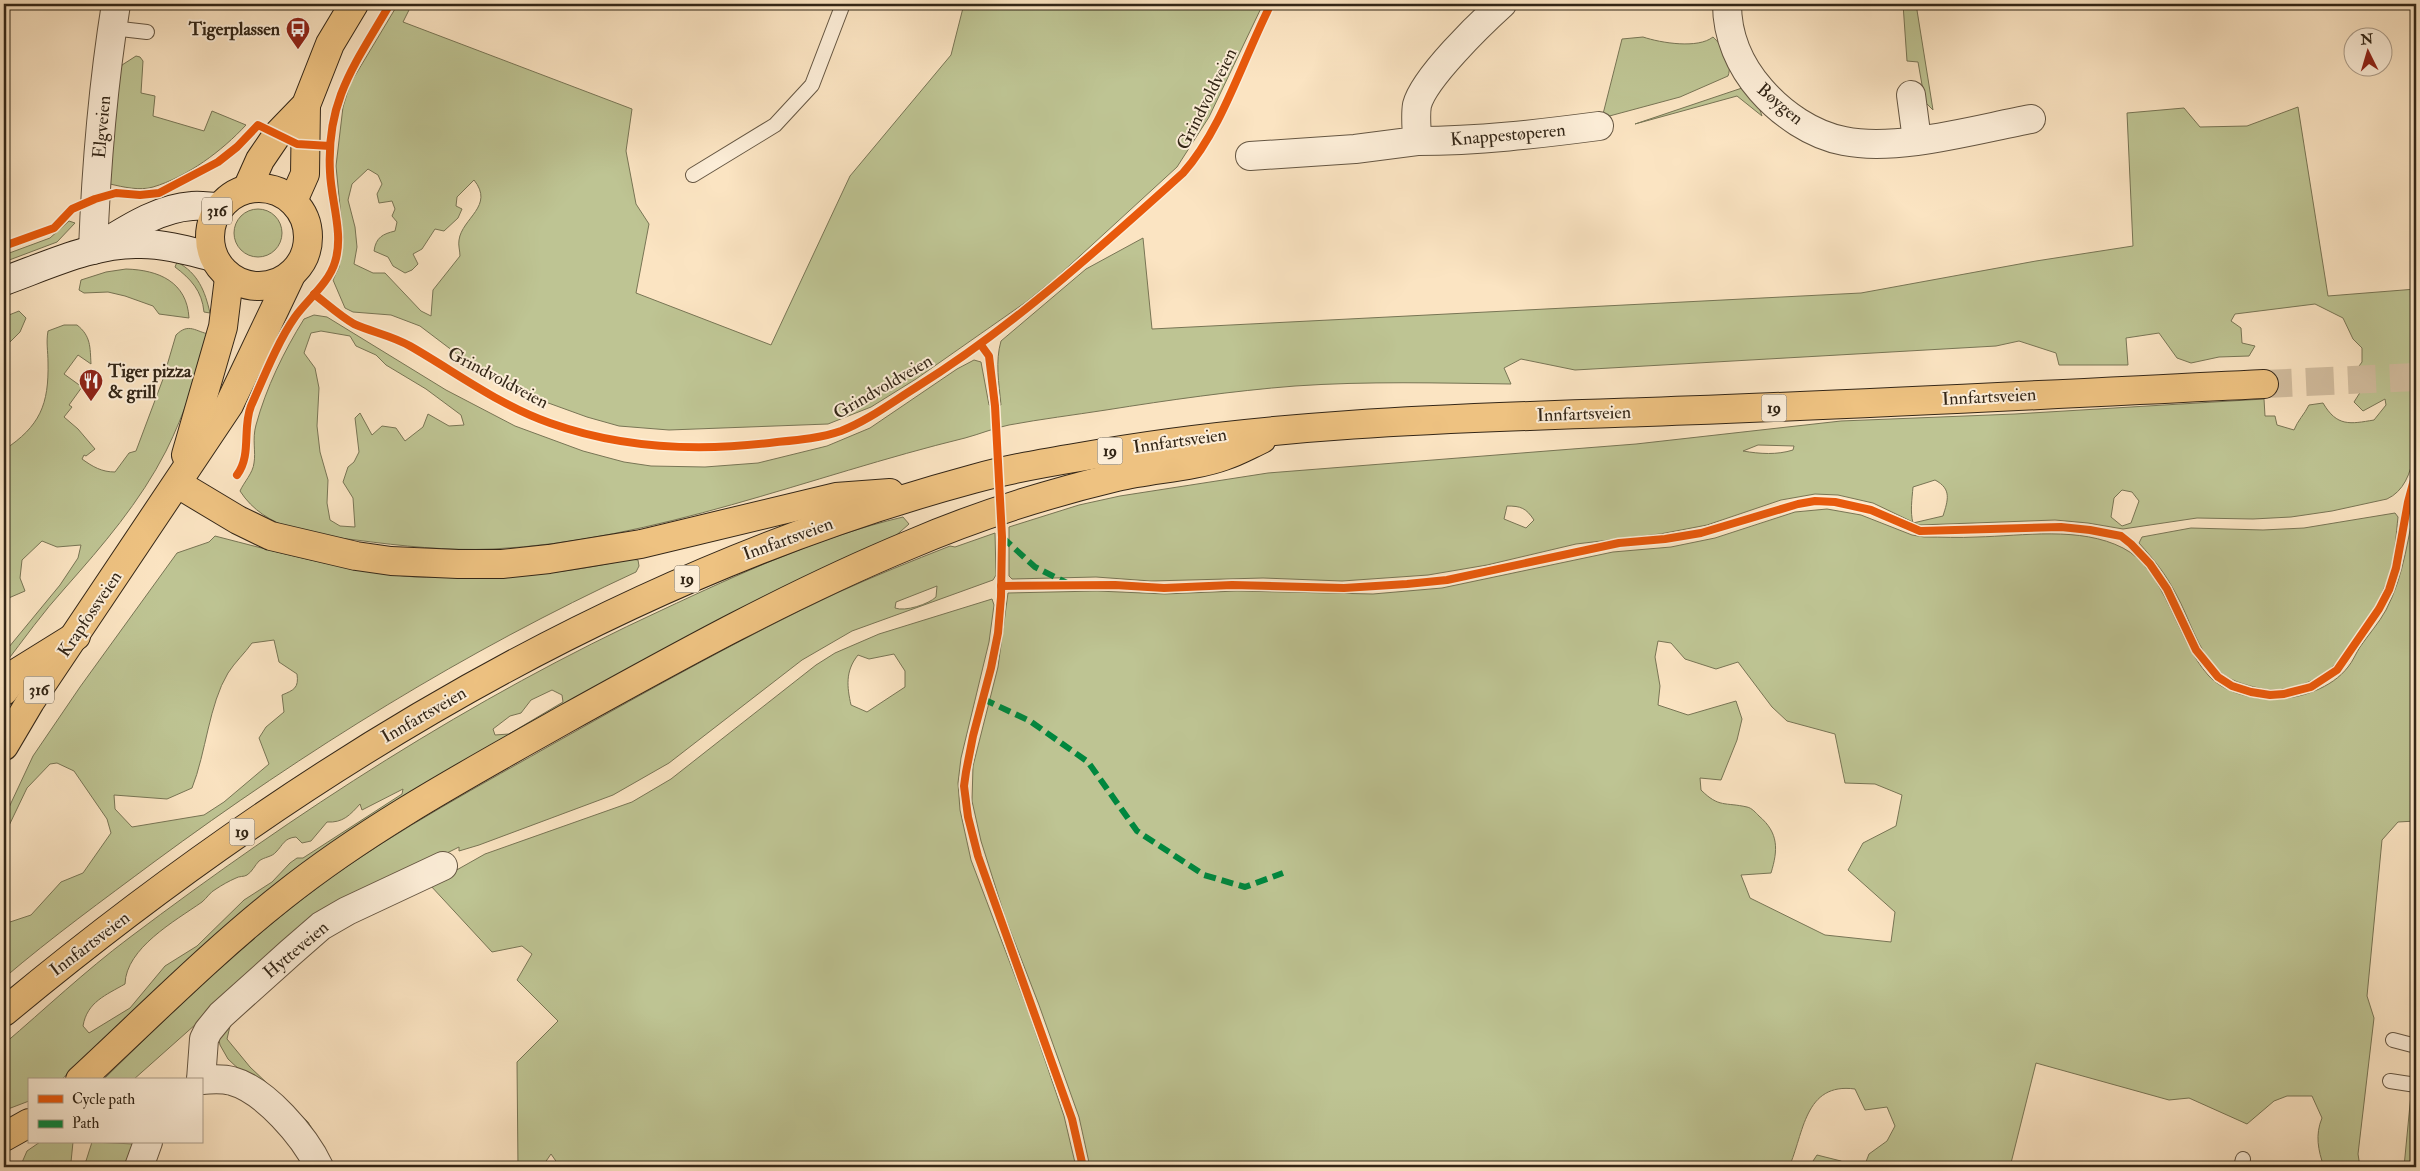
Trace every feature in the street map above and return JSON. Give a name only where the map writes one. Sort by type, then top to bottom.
[{"type":"main road","name":"316","points":[[293,201],[305,174],[306,105],[330,44],[354,4]]},
{"type":"main road","name":"316","points":[[247,189],[260,160],[273,141],[306,105]]},
{"type":"main road","name":"316","points":[[221,267],[210,231],[220,208],[232,196],[247,189],[263,188],[279,192],[293,201],[303,215],[308,231],[308,248],[301,264],[290,277]]},
{"type":"main road","points":[[221,267],[258,287],[274,285],[290,277]]},
{"type":"main road","name":"Krapfossveien","points":[[178,484],[223,327],[221,267]]},
{"type":"main road","name":"Krapfossveien","points":[[4,746],[30,702],[178,484],[229,405],[290,277]]},
{"type":"main road","name":"Innfartsveien","points":[[4,1012],[45,978],[191,867],[334,769],[448,700],[572,634],[718,565],[820,526],[977,477],[1134,447],[1283,429],[1397,420],[1763,408],[2264,384]]},
{"type":"main road","points":[[82,1078],[220,950],[283,896],[361,839],[464,776],[648,673],[755,617],[908,545],[934,535],[1054,492],[1122,476],[1223,457],[1283,429]]},
{"type":"main road","points":[[178,484],[238,520],[272,536],[365,557],[458,564],[502,564],[549,559],[641,544],[836,497],[939,489]]},
{"type":"main road","points":[[4,690],[18,672],[76,636]]},
{"type":"main road","points":[[4,1137],[28,1124]]},
{"type":"street","points":[[1418,141],[1417,106],[1425,90],[1468,36],[1502,4]]},
{"type":"street","name":"Bøygen","points":[[1727,4],[1727,14],[1735,48],[1747,74],[1770,100],[1792,118],[1819,133],[1842,141],[1869,144],[1917,140],[2031,119]]},
{"type":"street","name":"Elgveien","points":[[93,250],[95,199],[114,16]]},
{"type":"street","points":[[1911,95],[1917,140]]},
{"type":"street","name":"Knappestøperen","points":[[1250,156],[1355,149],[1418,141],[1472,140],[1599,126]]},
{"type":"street","points":[[93,250],[137,223],[165,213],[192,206],[220,208]]},
{"type":"street","points":[[4,281],[93,250],[139,243],[168,246],[221,267]]},
{"type":"street","name":"Hytteveien","points":[[201,1078],[204,1039],[208,1031],[221,1014],[290,953],[321,926],[347,911],[443,866]]},
{"type":"street","name":"Hytteveien","points":[[202,1080],[220,1078],[234,1081],[259,1095],[291,1126],[319,1167]]},
{"type":"street","points":[[139,1167],[147,1144]]},
{"type":"lane","points":[[693,175],[775,125],[812,85],[843,4]]},
{"type":"lane","points":[[114,16],[147,32]]},
{"type":"lane","points":[[2393,1040],[2416,1046]]},
{"type":"lane","points":[[2390,1080],[2416,1085]]},
{"type":"green space","points":[[398,4],[412,4],[403,22],[632,109],[626,151],[636,204],[649,224],[636,293],[771,345],[850,176],[951,55],[964,4],[1263,4],[1209,117],[1177,167],[1057,277],[1026,302],[916,379],[871,407],[828,424],[669,430],[619,426],[587,417],[518,392],[486,376],[420,326],[391,315],[353,312],[345,308],[333,280],[339,267],[343,237],[336,166],[343,107],[350,84]],"holes":[[[368,169],[378,175],[382,184],[377,194],[379,203],[392,201],[395,209],[392,216],[397,222],[395,231],[387,233],[378,239],[374,251],[388,257],[393,266],[405,273],[412,270],[418,264],[413,254],[422,249],[435,229],[444,231],[458,218],[462,209],[456,206],[457,197],[474,180],[480,189],[481,197],[476,212],[461,232],[459,240],[460,256],[433,290],[431,316],[421,311],[385,273],[373,273],[354,264],[357,247],[355,227],[348,200],[352,184]]]},
{"type":"green space","points":[[1903,4],[1916,4],[1933,110],[1925,102],[1918,62],[1907,61]]},
{"type":"green space","points":[[1643,37],[1669,43],[1689,44],[1706,41],[1713,37],[1728,60],[1728,76],[1680,97],[1602,118],[1622,39]]},
{"type":"green space","points":[[136,56],[140,57],[143,61],[141,93],[155,96],[153,116],[204,131],[212,111],[246,125],[215,153],[191,170],[166,183],[143,189],[110,184],[120,72],[122,65]]},
{"type":"green space","points":[[1742,88],[1756,98],[1762,116],[1737,96],[1635,124]]},
{"type":"green space","points":[[2298,107],[2328,296],[2416,289],[2416,343],[2412,388],[2416,394],[2414,454],[2411,468],[2405,481],[2398,492],[2387,499],[2332,511],[2291,517],[2253,519],[2197,518],[2123,529],[2055,520],[1919,525],[1914,523],[1943,516],[1947,495],[1944,487],[1935,480],[1913,487],[1911,510],[1913,522],[1873,503],[1838,495],[1815,494],[1781,500],[1707,525],[1660,534],[1576,544],[1487,565],[1428,575],[1342,581],[1263,578],[1151,581],[1096,577],[1012,579],[1009,576],[1009,527],[1079,505],[1120,496],[1268,473],[1636,444],[1841,421],[2015,414],[2264,399],[2265,416],[2275,416],[2277,425],[2294,430],[2309,405],[2323,403],[2328,411],[2339,420],[2345,422],[2374,420],[2386,405],[2385,399],[2363,411],[2354,402],[2361,391],[2354,373],[2362,362],[2362,348],[2353,339],[2343,318],[2315,304],[2235,314],[2231,321],[2241,328],[2242,343],[2255,346],[2249,356],[2219,357],[2191,363],[2177,358],[2159,333],[2126,338],[2128,365],[2059,365],[2056,353],[2019,341],[1996,346],[1575,370],[1521,359],[1504,368],[1511,384],[1322,384],[1200,396],[1009,425],[732,505],[673,520],[614,534],[554,543],[493,549],[442,549],[407,546],[307,533],[277,522],[263,514],[250,504],[240,491],[253,467],[255,430],[270,384],[289,344],[304,319],[314,315],[327,317],[446,390],[515,426],[583,451],[624,462],[651,466],[705,467],[758,463],[827,446],[870,428],[957,369],[974,360],[981,362],[989,405],[1001,405],[998,365],[1001,341],[1086,269],[1143,238],[1152,329],[1861,293],[2036,261],[2133,246],[2127,113],[2184,108],[2200,127],[2247,126]],"holes":[[[321,331],[350,336],[356,346],[376,355],[386,365],[426,389],[461,415],[464,425],[449,426],[428,414],[423,427],[405,441],[396,428],[382,426],[372,435],[360,413],[355,418],[359,452],[354,462],[348,467],[343,482],[353,498],[355,527],[340,526],[330,520],[327,503],[328,480],[320,452],[317,426],[319,388],[315,368],[304,353],[311,333]],[[1758,445],[1794,446],[1793,450],[1787,452],[1762,453],[1743,451]],[[2122,490],[2132,492],[2139,501],[2131,523],[2122,526],[2111,517],[2114,498]],[[1507,506],[1516,506],[1526,510],[1534,520],[1526,528],[1504,519]]]},
{"type":"green space","points":[[258,209],[267,211],[275,216],[280,224],[282,233],[280,242],[275,250],[267,255],[258,257],[249,255],[241,250],[236,242],[234,233],[236,224],[241,216],[249,211]]},
{"type":"green space","points":[[69,221],[75,223],[57,242],[4,262],[4,255],[50,238]]},
{"type":"green space","points":[[177,262],[184,266],[200,283],[210,313],[204,312],[201,298],[195,286],[175,267]]},
{"type":"green space","points":[[126,269],[149,272],[169,280],[183,295],[189,318],[159,314],[153,306],[125,296],[108,292],[84,293],[79,290],[81,280],[106,272]]},
{"type":"green space","points":[[19,311],[26,318],[20,332],[4,348],[4,317]]},
{"type":"green space","points":[[64,325],[77,325],[85,333],[89,342],[91,364],[78,355],[64,374],[82,387],[69,405],[72,407],[64,417],[78,429],[95,449],[86,456],[84,455],[82,459],[110,472],[115,472],[129,453],[136,451],[163,379],[176,335],[189,328],[209,334],[185,408],[166,451],[145,488],[107,539],[49,606],[4,665],[4,653],[60,585],[78,558],[81,545],[57,547],[42,541],[22,560],[20,578],[25,591],[4,600],[4,450],[26,432],[40,413],[47,391],[48,331]]},
{"type":"green space","points":[[2416,497],[2416,821],[2398,822],[2382,840],[2367,996],[2374,1018],[2358,1154],[2360,1167],[2324,1167],[2318,1142],[2322,1118],[2312,1096],[2287,1096],[2274,1101],[2247,1124],[2189,1098],[2169,1100],[2036,1063],[2010,1167],[1864,1167],[1869,1154],[1887,1141],[1895,1126],[1887,1107],[1865,1110],[1855,1089],[1838,1089],[1825,1094],[1816,1102],[1809,1113],[1789,1167],[1090,1167],[1079,1117],[1005,917],[981,841],[972,801],[973,766],[998,667],[1008,593],[1097,591],[1165,594],[1237,591],[1373,594],[1442,588],[1613,552],[1671,547],[1715,538],[1795,512],[1827,509],[1861,515],[1912,535],[1924,537],[2032,534],[2070,535],[2106,541],[2123,548],[2137,558],[2150,572],[2197,661],[2208,675],[2230,691],[2248,696],[2274,699],[2294,697],[2315,691],[2333,681],[2350,665],[2360,647],[2383,615],[2392,597],[2402,569]],"holes":[[[1658,641],[1671,643],[1685,659],[1716,669],[1738,662],[1772,707],[1787,721],[1835,734],[1845,783],[1875,784],[1902,795],[1896,826],[1863,843],[1848,870],[1895,912],[1891,942],[1825,935],[1750,898],[1741,875],[1771,873],[1776,849],[1773,835],[1766,822],[1751,808],[1718,802],[1707,796],[1701,790],[1700,778],[1721,780],[1737,740],[1742,719],[1736,701],[1688,715],[1658,705],[1660,686],[1655,657]]]},
{"type":"green space","points":[[2395,513],[2398,517],[2390,573],[2380,596],[2356,638],[2338,661],[2316,679],[2280,690],[2263,689],[2243,684],[2231,679],[2216,668],[2198,642],[2181,603],[2168,580],[2139,543],[2142,537],[2191,528],[2263,530],[2304,528]]},
{"type":"green space","points":[[903,517],[909,524],[892,539],[669,650],[153,995],[63,1078],[28,1078],[28,1101],[8,1109],[4,1106],[4,1044],[129,938],[256,846],[321,802],[453,719],[591,644],[750,570],[841,535]],"holes":[[[552,690],[562,695],[563,702],[509,734],[495,735],[493,729],[510,716],[521,713],[531,700]],[[403,789],[402,794],[303,858],[297,858],[290,863],[272,882],[244,900],[197,946],[165,966],[130,1008],[89,1033],[83,1026],[85,1018],[93,1005],[125,984],[127,971],[143,947],[166,927],[202,902],[214,890],[237,877],[247,875],[259,861],[274,854],[289,839],[296,837],[302,843],[311,841],[327,822],[342,820],[360,804],[362,810]]]},
{"type":"green space","points":[[995,533],[996,575],[993,580],[852,631],[802,660],[669,763],[613,795],[479,845],[459,851],[459,847],[391,881],[223,1000],[135,1078],[105,1078],[184,1002],[267,927],[326,881],[383,843],[560,740],[767,627],[837,593],[950,546],[955,547]],"holes":[[[937,586],[936,597],[917,607],[895,608],[896,602]]]},
{"type":"green space","points":[[215,536],[332,564],[415,577],[495,577],[540,574],[630,559],[638,560],[639,566],[636,572],[572,603],[448,669],[328,742],[154,862],[59,933],[4,978],[4,924],[31,915],[61,882],[83,873],[111,833],[107,819],[74,771],[57,763],[50,764],[27,788],[4,836],[4,818],[33,756],[80,687],[177,553],[209,542]],"holes":[[[274,640],[279,662],[297,674],[297,682],[293,690],[282,695],[284,712],[266,727],[259,738],[269,764],[224,802],[204,815],[132,827],[115,809],[114,795],[167,799],[192,788],[216,699],[228,673],[252,643]]]},
{"type":"green space","points":[[992,599],[994,605],[989,642],[961,758],[958,783],[960,810],[971,860],[1029,1013],[1064,1116],[1076,1167],[560,1167],[551,1154],[542,1167],[518,1167],[517,1062],[558,1021],[517,980],[532,954],[522,946],[492,952],[430,885],[485,854],[632,802],[671,779],[816,665],[835,653],[879,634]],"holes":[[[894,654],[905,671],[905,687],[867,712],[851,705],[848,679],[851,667],[858,655],[869,659]]]},
{"type":"green space","points":[[265,991],[230,1026],[227,1039],[250,1067],[308,1122],[325,1150],[228,1059],[220,1045],[218,1035]]},
{"type":"green space","points":[[2415,1093],[2413,1167],[2404,1167],[2411,1094]]},
{"type":"green space","points":[[37,1144],[73,1144],[71,1162],[78,1166],[86,1161],[91,1144],[134,1144],[123,1167],[20,1167],[27,1151]]},
{"type":"green space","points":[[1817,1155],[1841,1161],[1850,1167],[1809,1167]]},
{"type":"tunnel","points":[[2264,384],[2416,377]]},
{"type":"marked path","points":[[1002,537],[1035,567],[1067,583]]},
{"type":"marked path","points":[[983,699],[1030,721],[1088,762],[1137,831],[1204,875],[1245,887],[1283,873]]},
{"type":"cycle path","points":[[237,475],[242,467],[246,450],[248,414],[271,360],[289,327],[328,277],[335,262],[338,229],[330,172],[330,146],[333,123],[338,102],[355,64],[390,4]]},
{"type":"cycle path","name":"Grindvoldveien","points":[[314,294],[354,324],[403,343],[478,388],[531,416],[578,432],[634,443],[662,446],[719,447],[809,438],[841,431],[879,411],[986,340],[1054,286],[1183,173],[1197,156],[1221,114],[1271,4]]},
{"type":"cycle path","points":[[4,246],[54,228],[72,209],[95,199],[116,193],[140,195],[159,193],[218,162],[237,147],[258,125],[297,144],[330,146]]},
{"type":"cycle path","points":[[981,345],[989,356],[995,406],[1002,537],[1001,597],[998,633],[973,736],[964,786],[968,817],[978,856],[1072,1119],[1083,1167]]},
{"type":"cycle path","points":[[1001,586],[1115,585],[1164,588],[1232,585],[1344,588],[1447,580],[1619,543],[1665,539],[1701,533],[1798,504],[1815,501],[1835,502],[1871,510],[1920,531],[2061,527],[2121,536],[2150,564],[2167,589],[2196,650],[2218,677],[2232,686],[2251,692],[2270,695],[2284,694],[2311,687],[2337,670],[2379,609],[2389,590],[2396,568],[2408,502],[2416,472]]},
{"type":"place","name":"Tigerplassen","points":[[298,50]]},
{"type":"place","name":"Tiger pizza & grill","points":[[91,402]]}]
